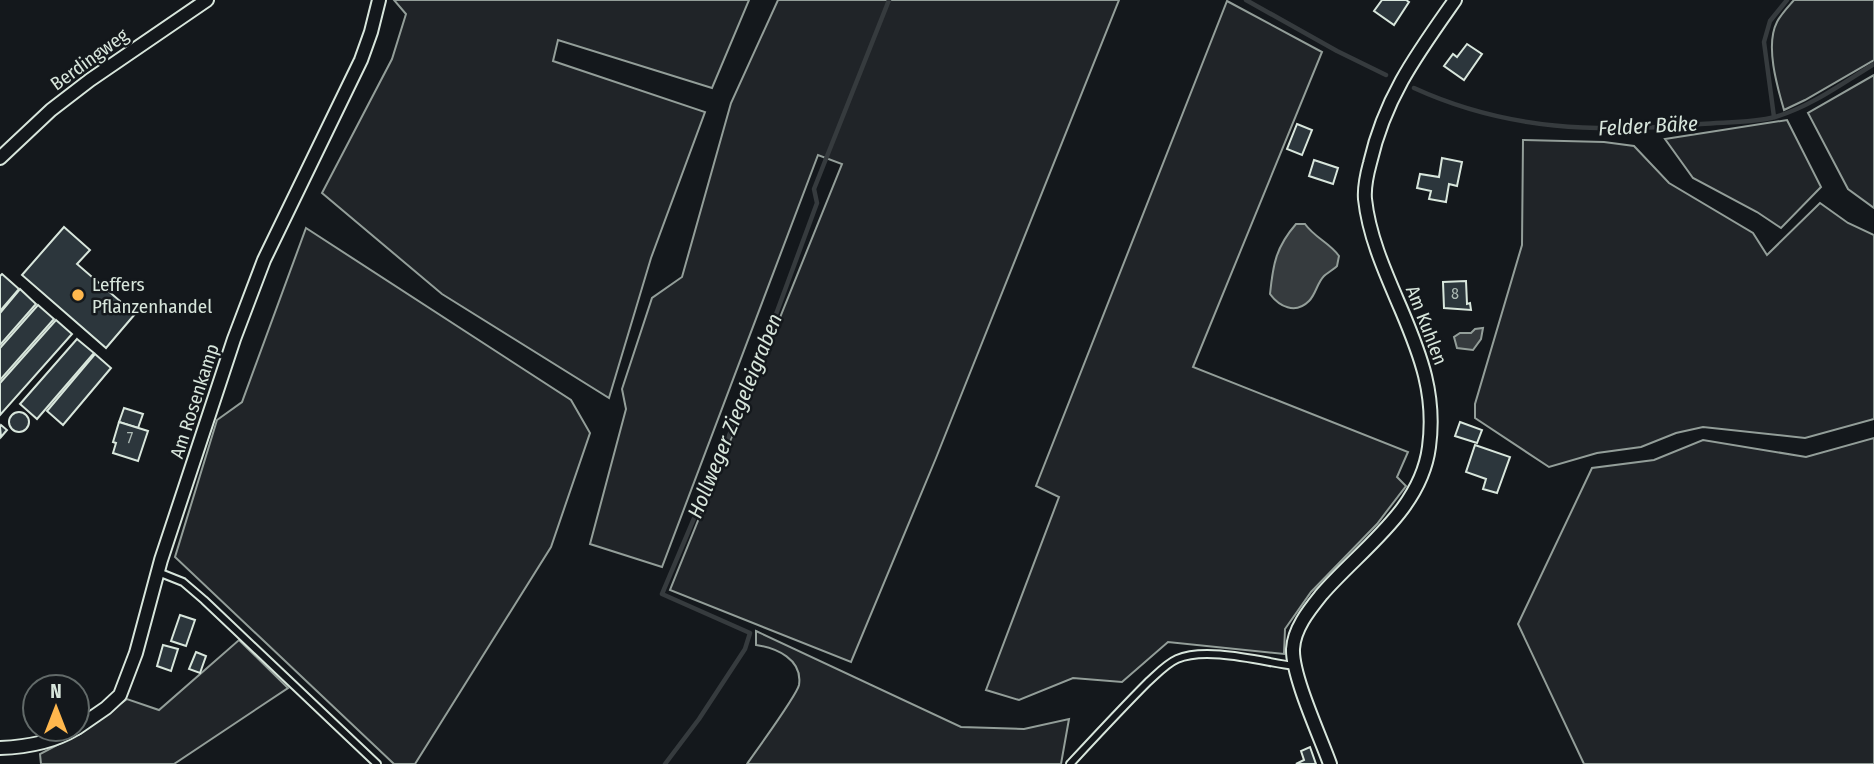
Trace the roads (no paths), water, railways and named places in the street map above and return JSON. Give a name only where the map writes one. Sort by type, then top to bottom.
[{"type":"street","name":"Berdingweg","points":[[0,158],[51,110],[90,80],[207,0]]},
{"type":"street","name":"Am Rosenkamp","points":[[91,718],[120,695],[136,653],[158,572],[234,338],[264,260],[361,60],[372,32],[379,0]]},
{"type":"street","name":"Am Kuhlen","points":[[1330,764],[1294,666],[1293,647],[1297,632],[1309,610],[1399,512],[1422,477],[1431,426],[1428,381],[1421,356],[1380,260],[1364,198],[1366,178],[1376,137],[1395,89],[1455,0]]},
{"type":"street","name":"Am Rosenkamp","points":[[0,748],[40,743]]},
{"type":"lane","points":[[158,572],[183,582],[204,600],[377,764]]},
{"type":"lane","points":[[1070,764],[1125,705],[1178,658],[1196,654],[1218,655],[1294,666]]},
{"type":"waterway","name":"Hollweger Ziegeleigraben","points":[[665,764],[699,719],[745,649],[750,633],[662,594],[747,393],[817,203],[814,189],[889,0]]},
{"type":"waterway","name":"Felder Bäke","points":[[1246,0],[1386,75]]},
{"type":"waterway","points":[[1774,117],[1764,42],[1770,21],[1787,0]]},
{"type":"waterway","name":"Felder Bäke","points":[[1414,88],[1449,102],[1519,121],[1590,128],[1663,127],[1775,117],[1814,101],[1874,64]]},
{"type":"place","name":"Leffers Pflanzenhandel","points":[[78,295]]}]
